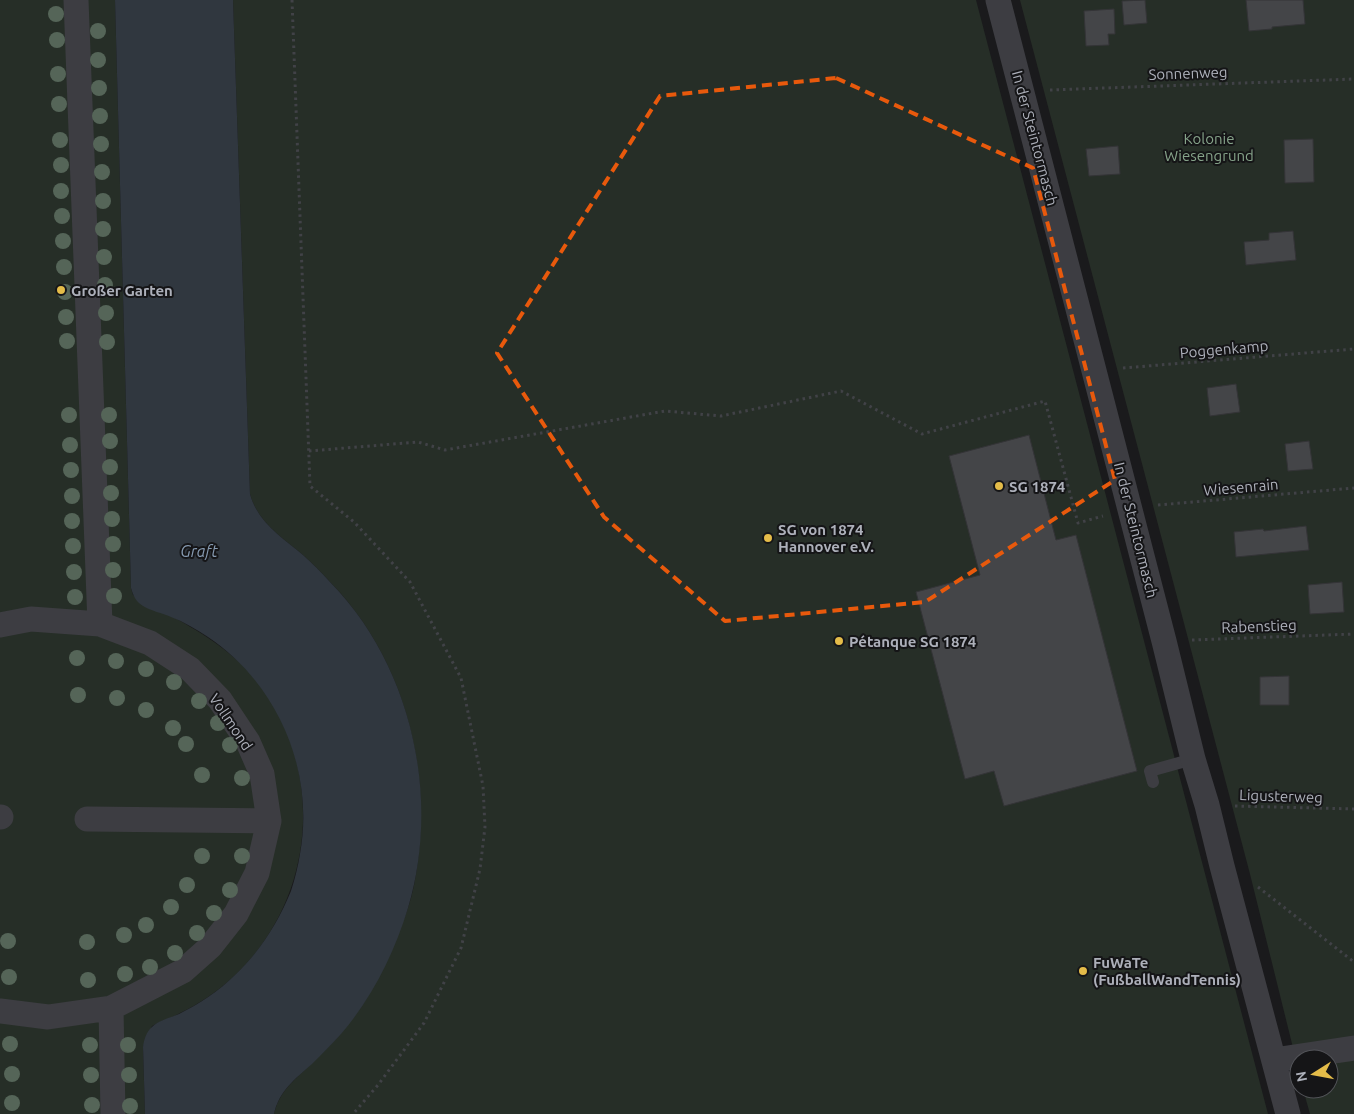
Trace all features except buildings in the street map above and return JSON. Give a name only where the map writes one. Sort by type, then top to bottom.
[{"type":"street","points":[[76,0],[100,624]]},
{"type":"street","name":"In der Steintormasch","points":[[998,0],[1095,371],[1193,759],[1207,805],[1288,1114]]},
{"type":"street","name":"Vollmond","points":[[0,625],[32,619],[100,624],[150,643],[190,669],[220,700],[248,742],[262,774],[269,821],[257,873],[236,914],[210,947],[183,971],[111,1008],[48,1017],[0,1011]]},
{"type":"street","points":[[87,819],[269,821]]},
{"type":"street","points":[[111,1008],[113,1114]]},
{"type":"street","points":[[1274,1060],[1354,1048]]},
{"type":"lane","points":[[1153,782],[1150,771],[1193,759]]},
{"type":"path","points":[[292,0],[310,486],[354,522],[410,582],[461,678],[483,786],[485,826],[480,869],[461,948],[424,1024],[378,1085],[353,1114]]},
{"type":"path","name":"Sonnenweg","points":[[1022,91],[1354,79]]},
{"type":"path","name":"Poggenkamp","points":[[1095,371],[1354,349]]},
{"type":"path","name":"Wiesenrain","points":[[308,450],[418,442],[445,450],[666,411],[721,416],[841,391],[922,434],[1044,401],[1078,523],[1130,508],[1354,488]]},
{"type":"path","name":"Rabenstieg","points":[[1164,641],[1354,634]]},
{"type":"path","name":"Ligusterweg","points":[[1207,805],[1354,809]]},
{"type":"path","points":[[1222,866],[1263,890],[1354,962]]},
{"type":"highlighted area","points":[[836,78],[1033,168],[1115,480],[925,602],[725,621],[604,517],[497,353],[660,96]]},
{"type":"green space","name":"Großer Garten","points":[[0,0],[115,0],[131,588],[133,595],[203,635],[241,664],[269,699],[289,738],[300,779],[303,822],[298,865],[284,906],[262,944],[221,988],[201,1002],[152,1026],[143,1047],[145,1114],[0,1114]]},
{"type":"green space","name":"SG von 1874 Hannover e.V.","points":[[233,0],[976,0],[1268,1114],[274,1114],[286,1090],[327,1049],[359,1010],[385,963],[410,902],[414,884],[421,823],[420,785],[415,748],[406,711],[376,642],[355,611],[327,579],[307,558],[265,521],[250,494]]},
{"type":"green space","name":"Kolonie Wiesengrund","points":[[1020,0],[1354,0],[1354,1114],[1310,1114],[1306,1099],[1339,1099],[1339,1049],[1293,1049],[1250,874]]},
{"type":"water","name":"Graft","points":[[115,0],[233,0],[250,494],[259,513],[272,529],[317,568],[358,615],[381,652],[399,693],[412,735],[419,778],[421,822],[417,866],[408,908],[389,959],[363,1006],[331,1045],[288,1086],[276,1106],[274,1114],[145,1114],[143,1047],[147,1034],[158,1023],[179,1014],[216,992],[244,966],[260,946],[274,925],[291,891],[299,859],[303,823],[302,792],[296,761],[286,732],[272,704],[254,679],[233,656],[208,637],[181,621],[141,604],[135,598],[131,588]]},
{"type":"place","name":"Großer Garten","points":[[61,290]]},
{"type":"place","name":"SG 1874","points":[[999,486]]},
{"type":"place","name":"SG von 1874 Hannover e.V.","points":[[768,538]]},
{"type":"place","name":"Pétanque SG 1874","points":[[839,641]]},
{"type":"place","name":"FuWaTe (FußballWandTennis)","points":[[1083,971]]}]
